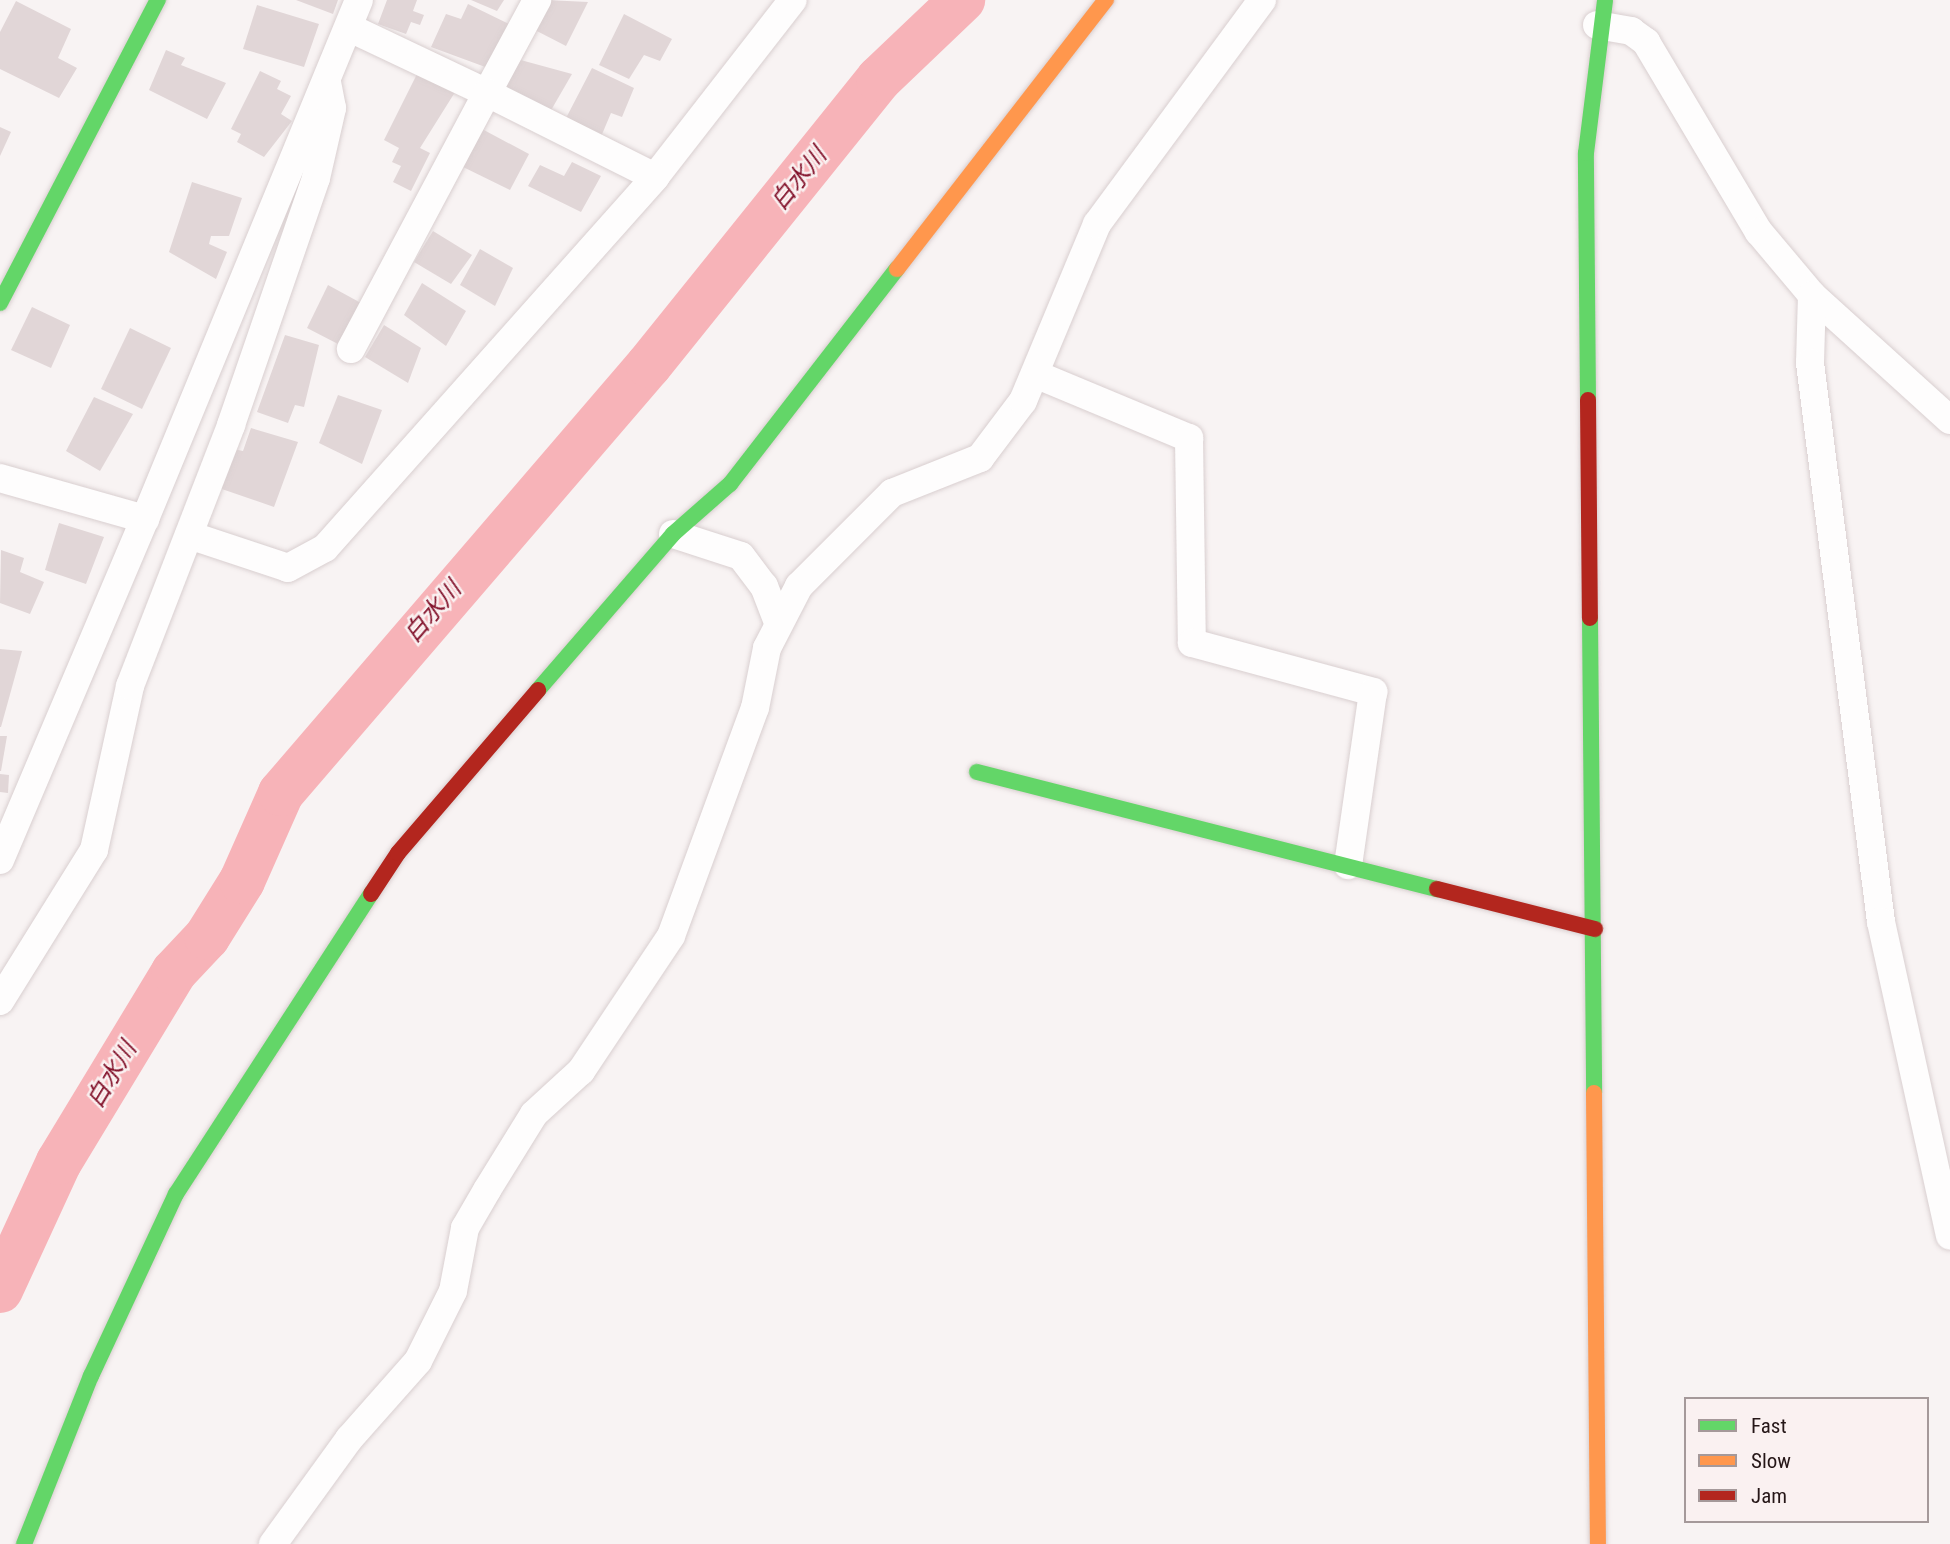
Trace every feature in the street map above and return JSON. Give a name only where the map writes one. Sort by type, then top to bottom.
[{"type":"street","points":[[0,303],[158,0]]},
{"type":"street","points":[[0,860],[350,28],[359,0]]},
{"type":"street","points":[[351,349],[537,0]]},
{"type":"street","points":[[189,535],[288,568],[325,548],[655,177],[793,0]]},
{"type":"street","points":[[24,1544],[91,1376],[176,1194],[398,853],[673,534],[730,484],[1106,0]]},
{"type":"street","points":[[273,1544],[349,1439],[418,1361],[453,1291],[465,1228],[486,1189],[534,1114],[582,1071],[671,936],[755,708],[778,623],[799,586],[892,493],[980,458],[1035,374],[1097,224],[1262,0]]},
{"type":"street","points":[[1598,1544],[1595,929],[1586,153],[1601,13],[1646,42],[1759,232],[1812,295],[1950,420]]},
{"type":"street","points":[[350,28],[655,177]]},
{"type":"street","points":[[0,1000],[94,849],[130,686],[189,535],[316,178],[332,108],[327,83]]},
{"type":"street","points":[[1812,295],[1810,363],[1881,922],[1950,1236]]},
{"type":"street","points":[[1035,374],[1189,438],[1192,643],[1373,692],[1348,865]]},
{"type":"street","points":[[0,478],[145,519]]},
{"type":"street","points":[[673,534],[741,556],[764,586],[778,623]]},
{"type":"street","points":[[976,772],[1595,929]]},
{"type":"building","points":[[296,0],[338,0],[333,14]]},
{"type":"building","points":[[387,0],[417,0],[413,11],[424,15],[420,25],[411,22],[406,34],[378,24]]},
{"type":"building","points":[[471,0],[504,0],[497,11]]},
{"type":"building","points":[[546,0],[588,2],[566,46],[533,29]]},
{"type":"building","points":[[16,1],[71,29],[58,58],[77,68],[59,98],[0,69],[0,32]]},
{"type":"building","points":[[468,4],[511,25],[488,68],[431,47],[446,14],[461,19]]},
{"type":"building","points":[[257,5],[319,24],[304,67],[243,49]]},
{"type":"building","points":[[624,14],[672,39],[660,61],[644,55],[629,79],[599,65]]},
{"type":"building","points":[[166,50],[185,58],[181,65],[226,83],[207,119],[149,90]]},
{"type":"building","points":[[517,59],[572,74],[550,112],[503,88]]},
{"type":"building","points":[[592,68],[634,88],[622,117],[611,113],[600,139],[565,120]]},
{"type":"building","points":[[419,70],[457,89],[420,148],[430,153],[411,191],[393,182],[401,166],[392,162],[399,148],[384,140]]},
{"type":"building","points":[[260,71],[281,81],[277,89],[291,96],[281,114],[292,121],[264,157],[237,142],[241,134],[231,129]]},
{"type":"building","points":[[0,127],[11,132],[0,156]]},
{"type":"building","points":[[482,129],[529,154],[510,190],[461,166]]},
{"type":"building","points":[[572,162],[601,176],[581,212],[528,186],[540,165],[564,176]]},
{"type":"building","points":[[192,182],[242,198],[229,236],[211,236],[209,244],[227,252],[216,279],[169,252]]},
{"type":"building","points":[[433,231],[472,255],[451,284],[414,262]]},
{"type":"building","points":[[480,249],[513,268],[495,306],[460,285]]},
{"type":"building","points":[[422,283],[466,311],[446,346],[404,315]]},
{"type":"building","points":[[328,285],[361,303],[338,344],[307,328]]},
{"type":"building","points":[[32,307],[70,325],[51,368],[11,350]]},
{"type":"building","points":[[384,325],[421,348],[408,383],[365,357]]},
{"type":"building","points":[[130,328],[171,348],[142,409],[101,389]]},
{"type":"building","points":[[285,335],[319,345],[304,407],[295,405],[288,423],[257,412]]},
{"type":"building","points":[[338,395],[382,410],[362,464],[319,443]]},
{"type":"building","points":[[94,397],[133,414],[100,471],[66,451]]},
{"type":"building","points":[[251,428],[298,442],[274,507],[216,487],[229,448],[243,451]]},
{"type":"building","points":[[59,523],[104,537],[86,584],[45,570]]},
{"type":"building","points":[[1,550],[24,558],[20,572],[44,582],[30,614],[0,603]]},
{"type":"building","points":[[0,649],[22,651],[1,727],[0,727]]},
{"type":"building","points":[[0,736],[7,736],[1,771],[0,771]]},
{"type":"building","points":[[0,774],[9,775],[8,793],[0,792]]},
{"type":"waterway","name":"白水川","points":[[0,1290],[59,1162],[174,972],[207,937],[242,881],[281,793],[649,365],[879,79],[962,0]]},
{"type":"traffic: fast","points":[[0,303],[158,0]]},
{"type":"traffic: fast","points":[[1588,400],[1586,153],[1605,0]]},
{"type":"traffic: fast","points":[[538,690],[673,534],[730,484],[897,269]]},
{"type":"traffic: fast","points":[[1590,618],[1594,1093]]},
{"type":"traffic: fast","points":[[977,772],[1437,889]]},
{"type":"traffic: fast","points":[[24,1544],[91,1376],[176,1194],[371,894]]},
{"type":"traffic: slow","points":[[897,269],[1106,0]]},
{"type":"traffic: slow","points":[[1594,1093],[1598,1544]]},
{"type":"traffic: jam","points":[[1588,400],[1590,618]]},
{"type":"traffic: jam","points":[[371,894],[398,853],[538,690]]},
{"type":"traffic: jam","points":[[1437,889],[1595,929]]}]
